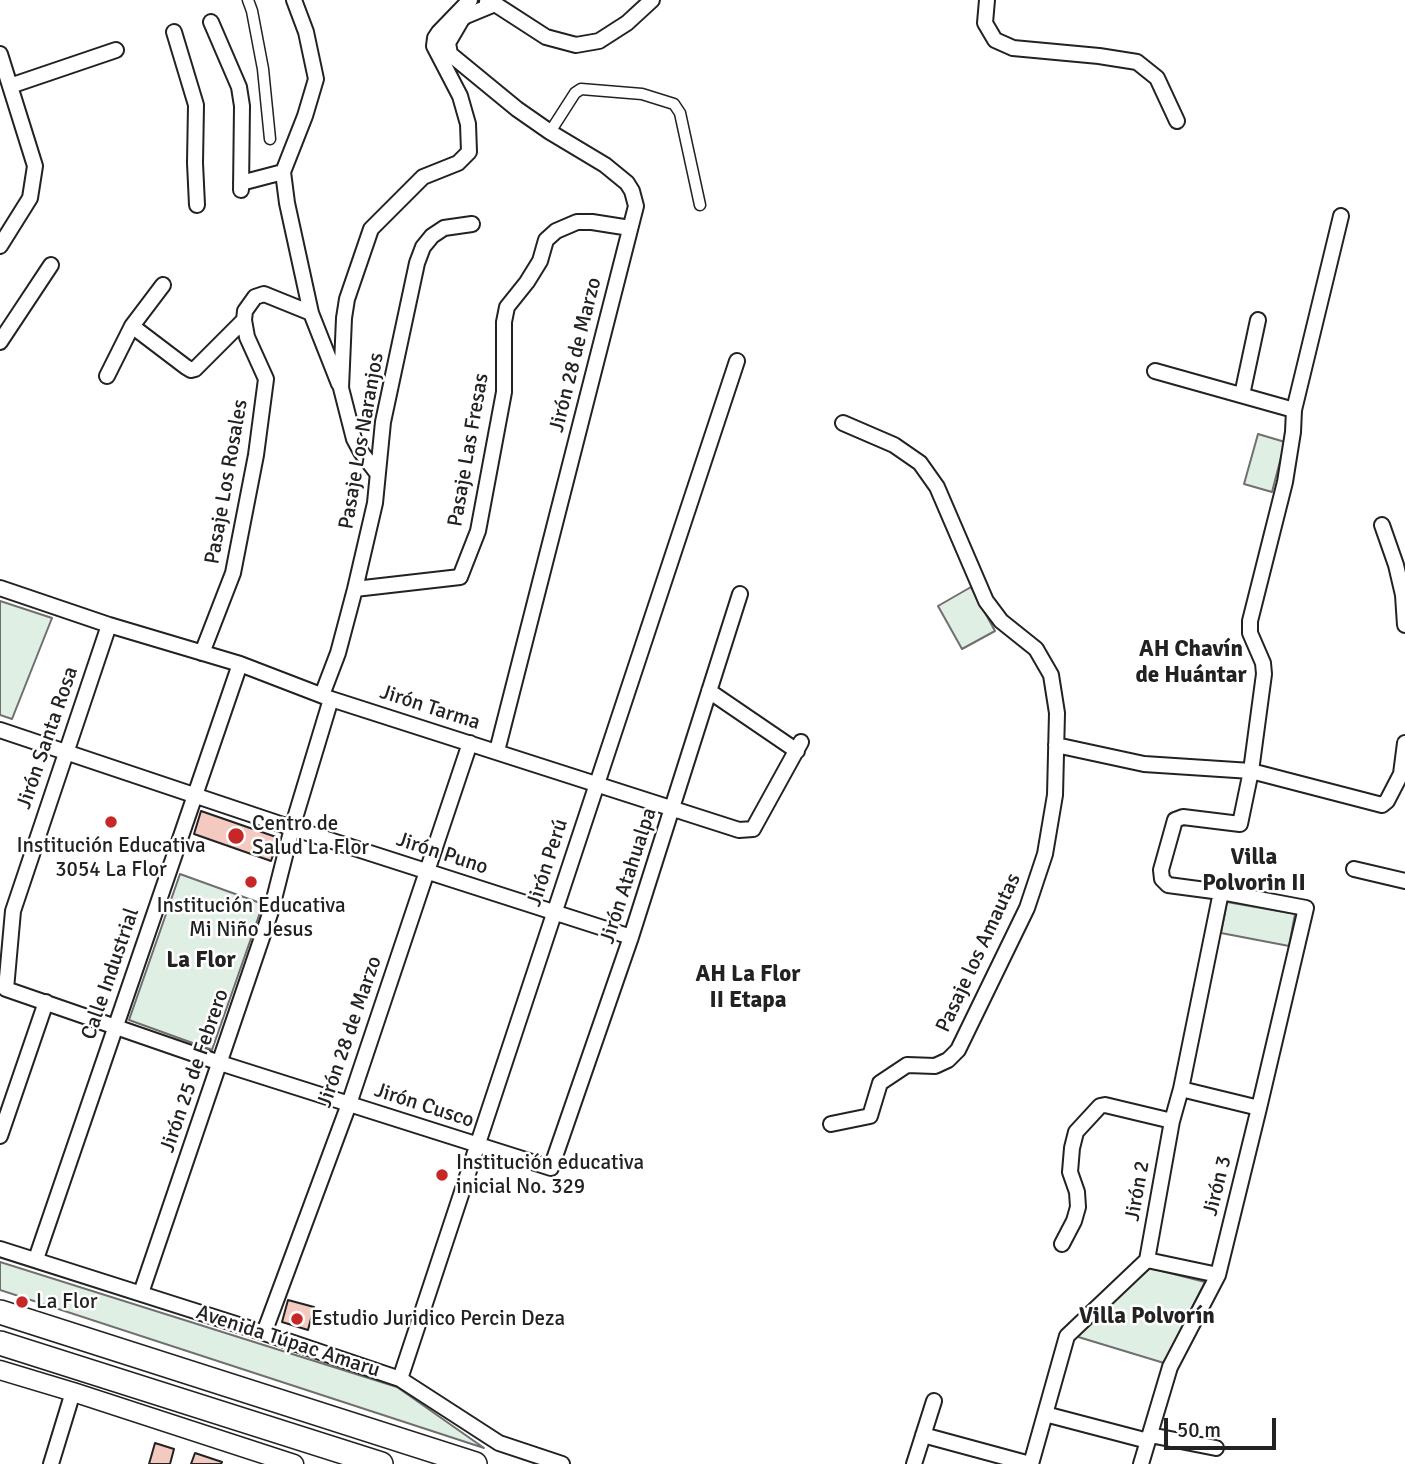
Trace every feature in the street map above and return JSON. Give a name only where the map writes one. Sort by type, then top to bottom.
[{"type":"highway","points":[[0,1312],[475,1464]]},
{"type":"highway","points":[[0,1343],[381,1464]]},
{"type":"street","points":[[248,0],[263,69],[270,139]]},
{"type":"street","points":[[294,0],[306,32],[316,79],[283,172],[287,203],[311,313],[341,388],[354,439],[377,473]]},
{"type":"street","points":[[341,388],[347,299],[369,232],[423,177],[458,163],[469,152],[468,124],[460,96],[435,46],[435,38],[470,0]]},
{"type":"street","points":[[480,0],[495,4],[546,37],[576,46],[599,41],[626,23],[652,0]]},
{"type":"street","points":[[987,0],[985,23],[995,40],[1013,48],[1137,62],[1157,78],[1177,121]]},
{"type":"street","name":"Jirón 28 de Marzo","points":[[495,4],[462,19],[448,43],[450,54],[517,109],[605,165],[627,183],[636,206],[497,751]]},
{"type":"street","points":[[211,22],[239,87],[242,106],[241,186],[283,172]]},
{"type":"street","points":[[174,32],[196,105],[197,205]]},
{"type":"street","points":[[10,86],[116,50]]},
{"type":"street","points":[[0,54],[35,166],[30,198],[0,246]]},
{"type":"street","points":[[550,132],[575,93],[581,89],[642,94],[674,104],[680,113],[700,205]]},
{"type":"street","points":[[1221,891],[1168,885],[1162,879],[1161,870],[1175,820],[1183,817],[1240,824],[1251,771],[1264,674],[1263,663],[1250,633],[1250,621],[1285,482],[1294,410],[1341,216]]},
{"type":"street","name":"Pasaje Las Fresas","points":[[355,589],[460,577],[478,531],[504,392],[504,322],[507,307],[540,261],[546,240],[556,231],[577,222],[630,228]]},
{"type":"street","name":"Pasaje Los Naranjos","points":[[326,697],[375,503],[383,422],[417,263],[423,247],[432,236],[444,228],[472,224]]},
{"type":"street","points":[[0,342],[51,265]]},
{"type":"street","points":[[107,376],[132,326],[163,285]]},
{"type":"street","points":[[132,326],[191,370],[244,320],[248,305],[259,294],[311,313]]},
{"type":"street","name":"Pasaje Los Rosales","points":[[202,653],[233,573],[263,405],[266,379],[247,337],[244,320]]},
{"type":"street","points":[[1242,395],[1258,320]]},
{"type":"street","name":"Jirón Perú","points":[[400,1380],[737,360]]},
{"type":"street","points":[[1155,371],[1294,410]]},
{"type":"street","name":"Pasaje los Amautas","points":[[831,1124],[870,1116],[880,1083],[907,1065],[935,1066],[948,1060],[958,1050],[1027,908],[1045,854],[1055,795],[1057,713],[1051,675],[1036,649],[1001,621],[986,601],[937,487],[920,463],[894,445],[843,424]]},
{"type":"street","points":[[1382,525],[1403,595],[1405,625]]},
{"type":"street","name":"Jirón Tarma","points":[[0,588],[109,625],[240,664],[326,697],[739,830],[753,829],[799,747],[709,691]]},
{"type":"street","name":"Jirón Atahualpa","points":[[551,1168],[631,937],[740,594]]},
{"type":"street","name":"Jirón Santa Rosa","points":[[6,989],[6,909],[109,625]]},
{"type":"street","name":"Calle Industrial","points":[[36,1259],[240,664]]},
{"type":"street","name":"Jirón 25 de Febrero","points":[[141,1293],[272,907],[326,697]]},
{"type":"street","name":"Jirón Puno","points":[[0,730],[631,937]]},
{"type":"street","name":"Jirón 28 de Marzo","points":[[264,1333],[349,1104],[470,743]]},
{"type":"street","points":[[1056,744],[1144,764],[1251,771],[1382,805],[1387,802],[1401,774],[1405,743]]},
{"type":"street","points":[[1354,869],[1405,881]]},
{"type":"street","name":"Jirón 3","points":[[1141,1464],[1170,1367],[1218,1275],[1306,908],[1221,891]]},
{"type":"street","name":"Jirón 2","points":[[1146,1260],[1172,1121],[1181,1089],[1221,891]]},
{"type":"street","name":"Jirón Cusco","points":[[6,989],[220,1063],[551,1168]]},
{"type":"street","points":[[0,1136],[46,1002]]},
{"type":"street","points":[[1181,1089],[1259,1108]]},
{"type":"street","points":[[1062,1244],[1078,1207],[1077,1192],[1070,1172],[1076,1132],[1100,1106],[1105,1105],[1172,1121]]},
{"type":"street","name":"Avenida Túpac Amaru","points":[[0,1249],[264,1333],[400,1380],[499,1443],[562,1464]]},
{"type":"street","points":[[923,1435],[1030,1464],[1067,1336],[1146,1260],[1218,1275]]},
{"type":"street","points":[[0,1370],[294,1464]]},
{"type":"street","points":[[51,1464],[73,1392]]},
{"type":"street","points":[[915,1464],[934,1401]]},
{"type":"street","points":[[1045,1414],[1149,1438],[1216,1448]]},
{"type":"green space","points":[[1258,434],[1285,442],[1272,492],[1244,484]]},
{"type":"green space","points":[[971,587],[995,631],[962,649],[938,606]]},
{"type":"green space","points":[[0,601],[52,618],[12,719],[0,715]]},
{"type":"green space","points":[[180,874],[263,904],[212,1050],[129,1020]]},
{"type":"green space","points":[[1227,902],[1295,914],[1289,946],[1221,933]]},
{"type":"green space","points":[[0,1262],[397,1387],[484,1448],[0,1290]]},
{"type":"green space","points":[[1150,1268],[1205,1282],[1164,1363],[1075,1336]]},
{"type":"building","name":"Centro de Salud La Flor","points":[[201,811],[279,838],[271,861],[194,834]]},
{"type":"building","points":[[288,1300],[314,1307],[308,1330],[282,1322]]},
{"type":"building","points":[[155,1443],[174,1449],[170,1464],[149,1464]]},
{"type":"building","points":[[195,1453],[222,1462],[191,1464]]},
{"type":"place","name":"Institución Educativa 3054 La Flor","points":[[111,822]]},
{"type":"place","name":"Centro de Salud La Flor","points":[[236,836]]},
{"type":"place","name":"Institución Educativa Mi Niño Jesus","points":[[251,882]]},
{"type":"place","name":"Institución educativa inicial No. 329","points":[[442,1175]]},
{"type":"place","name":"La Flor","points":[[22,1302]]},
{"type":"place","name":"Estudio Juridico Percin Deza","points":[[297,1319]]},
{"type":"district","name":"AH Chavín de Huántar","points":[[1191,663]]},
{"type":"district","name":"Villa Polvorin II","points":[[1254,871]]},
{"type":"district","name":"La Flor","points":[[201,961]]},
{"type":"district","name":"AH La Flor II Etapa","points":[[748,988]]},
{"type":"district","name":"Villa Polvorín","points":[[1147,1317]]}]
